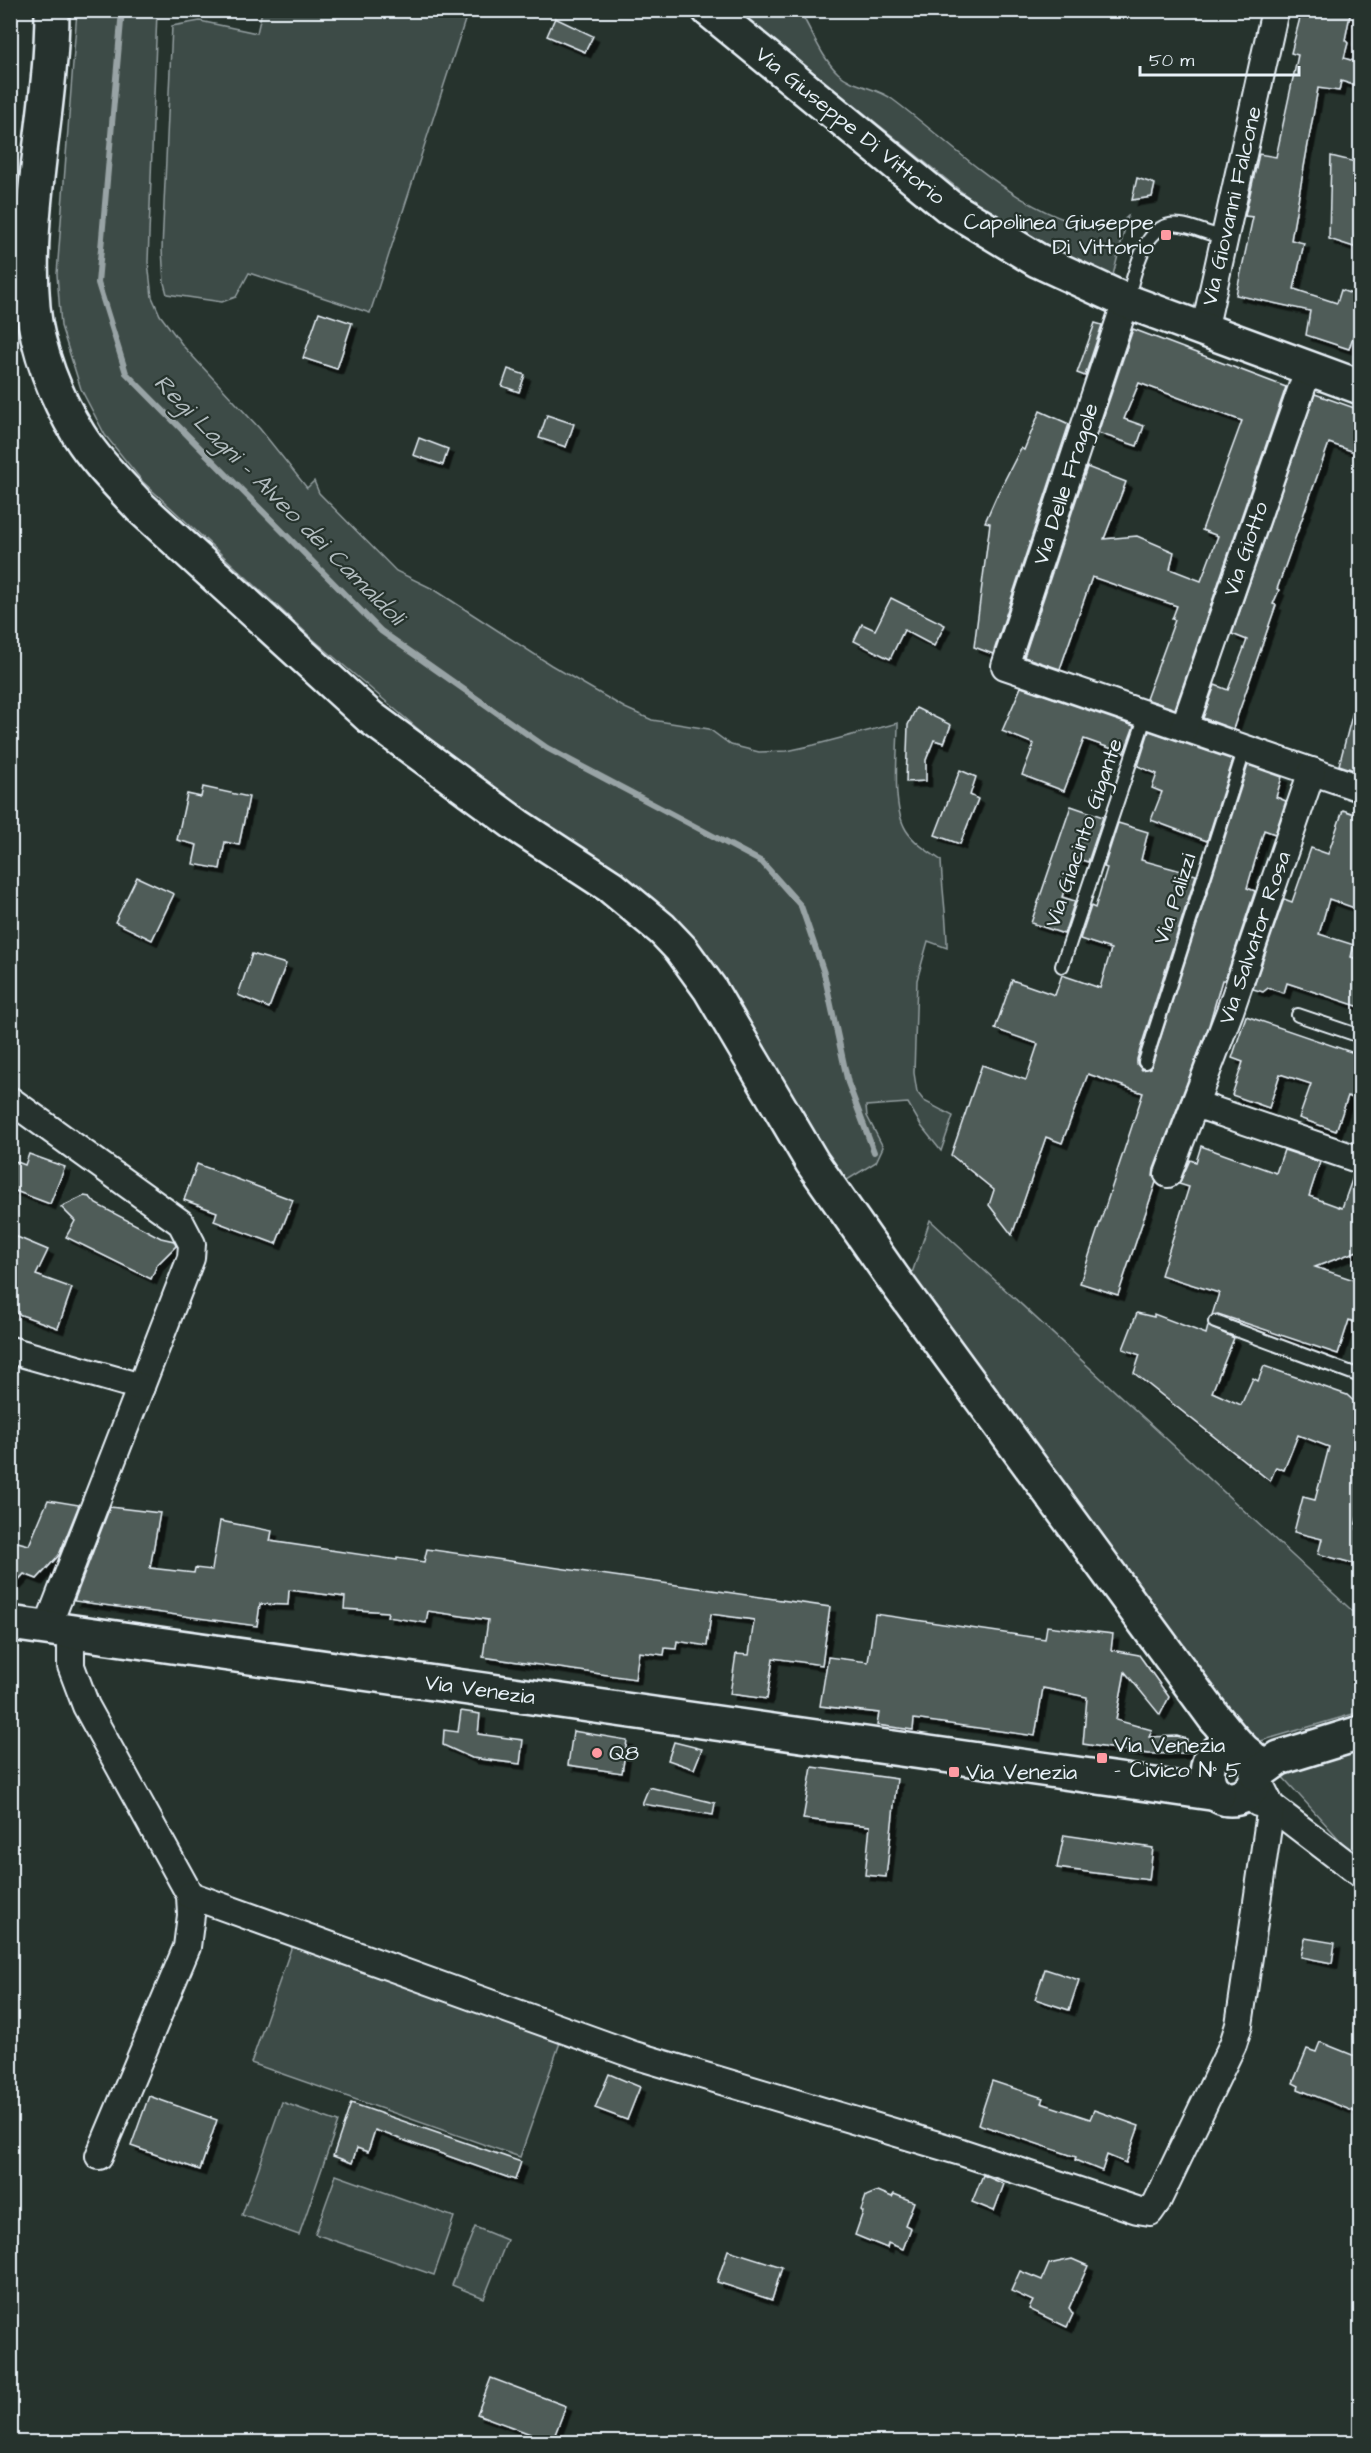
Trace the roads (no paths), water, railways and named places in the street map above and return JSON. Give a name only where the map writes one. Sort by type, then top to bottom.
[{"type":"street","points":[[52,10],[51,49],[31,248],[33,308],[44,356],[59,396],[79,435],[112,477],[141,508],[370,717],[518,826],[610,886],[662,929],[681,949],[710,988],[812,1162],[907,1297],[1214,1717],[1244,1772],[1360,1874]]},
{"type":"street","name":"Via Giuseppe Di Vittorio","points":[[709,10],[948,206],[1037,260],[1126,301],[1308,370],[1360,387]]},
{"type":"street","name":"Via Giovanni Falcone","points":[[1204,331],[1275,10]]},
{"type":"street","name":"Via Delle Fragole","points":[[1126,301],[1005,666],[1146,715]]},
{"type":"street","name":"Via Giotto","points":[[1184,728],[1308,370]]},
{"type":"street","points":[[1146,715],[1360,788]]},
{"type":"street","name":"Via Salvator Rosa","points":[[1168,1174],[1230,1011],[1312,771]]},
{"type":"street","points":[[10,1100],[181,1223],[192,1244],[191,1258],[141,1387],[59,1630],[86,1706],[190,1895],[191,1915],[187,1947],[99,2156]]},
{"type":"street","points":[[1195,1104],[1360,1160]]},
{"type":"street","points":[[10,1350],[141,1387]]},
{"type":"street","name":"Via Venezia","points":[[10,1623],[1102,1776],[1163,1788],[1244,1772]]},
{"type":"street","points":[[1244,1772],[1360,1733]]},
{"type":"street","points":[[190,1895],[634,2055],[961,2152],[1137,2210],[1150,2212],[1173,2170],[1233,2043],[1239,2025],[1244,1772]]},
{"type":"lane","points":[[1126,301],[1144,247],[1157,231],[1167,225],[1178,224],[1208,235],[1225,237]]},
{"type":"lane","name":"Via Giacinto Gigante","points":[[1062,966],[1146,715]]},
{"type":"lane","name":"Via Palizzi","points":[[1145,1062],[1245,748]]},
{"type":"lane","points":[[1298,1015],[1360,1036]]},
{"type":"lane","points":[[1215,1322],[1360,1376]]},
{"type":"waterway","name":"Regi Lagni - Alveo dei Camaldoli","points":[[122,10],[98,283],[126,373],[381,631],[547,748],[762,862],[801,906],[824,973],[848,1083],[874,1152]]},
{"type":"place","name":"Capolinea Giuseppe Di Vittorio","points":[[1166,235]]},
{"type":"place","name":"Q8","points":[[597,1753]]},
{"type":"place","name":"Via Venezia - Civico N° 5","points":[[1102,1758]]},
{"type":"place","name":"Via Venezia","points":[[954,1772]]}]
